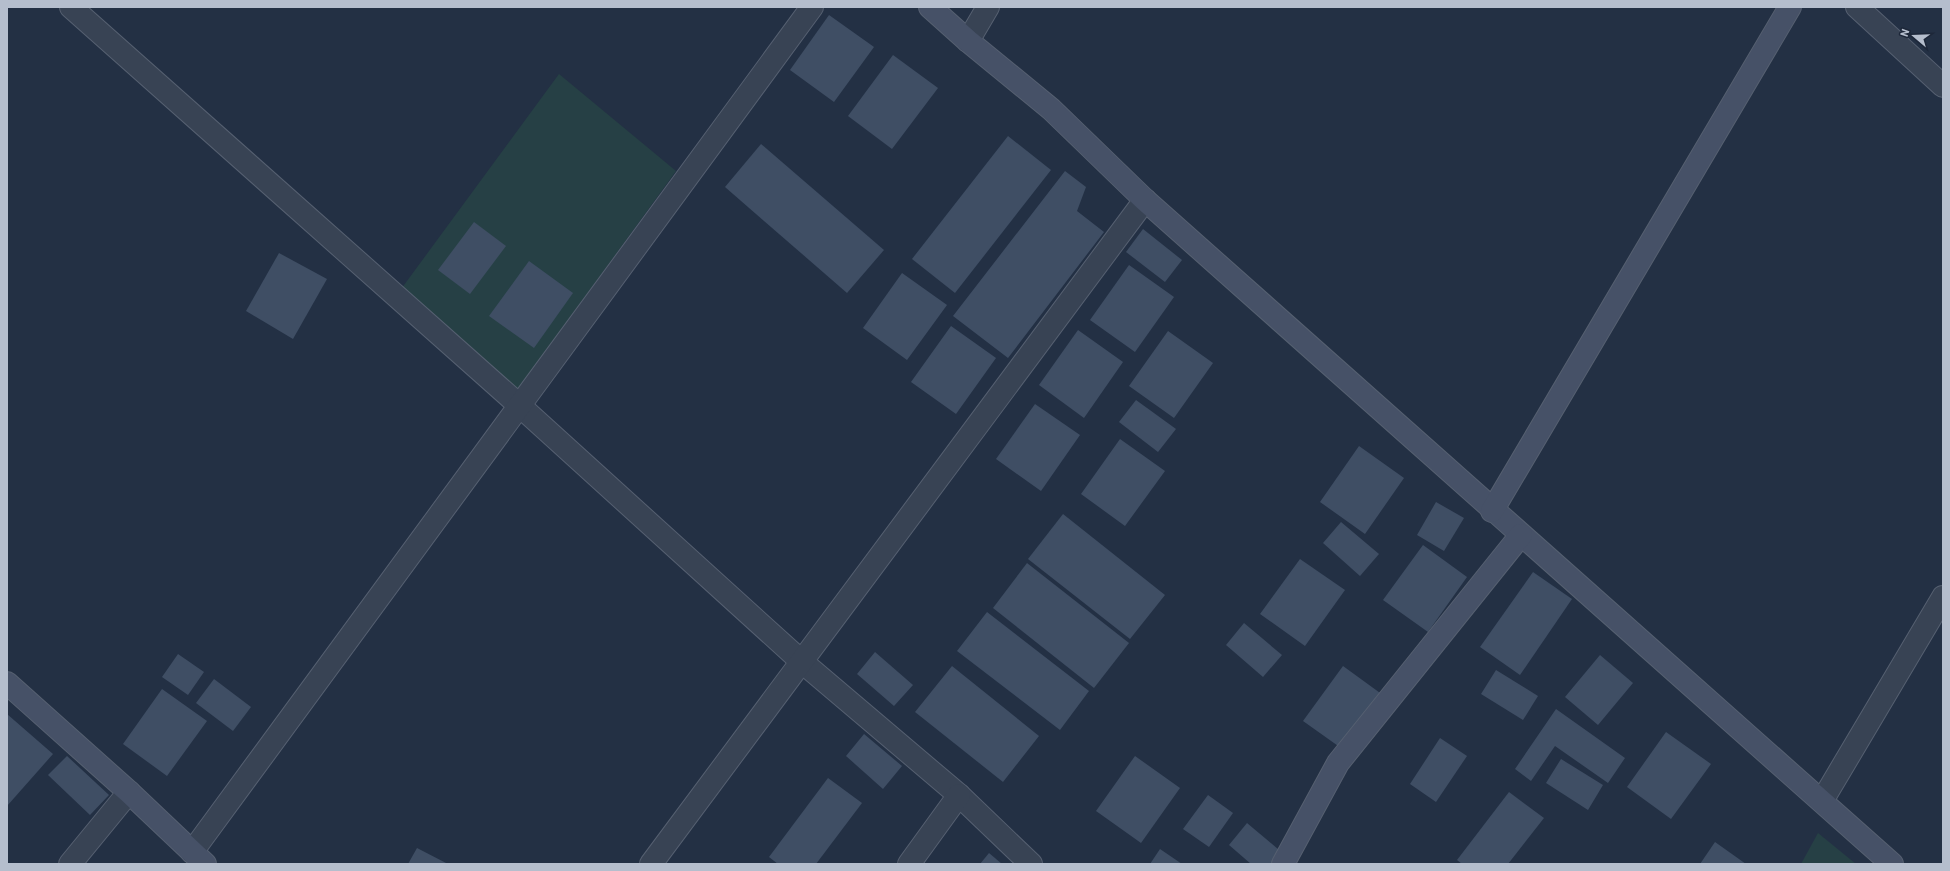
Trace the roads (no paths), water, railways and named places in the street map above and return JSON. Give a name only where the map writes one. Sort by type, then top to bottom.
[{"type":"street","points":[[71,7],[520,406],[801,661],[959,795],[1031,864]]},
{"type":"street","points":[[7,683],[130,792],[198,858],[520,406],[812,7]]},
{"type":"street","points":[[930,7],[968,41],[1051,110],[1145,200],[1892,864]]},
{"type":"street","points":[[968,41],[988,7]]},
{"type":"street","points":[[1492,510],[1790,7]]},
{"type":"street","points":[[1858,7],[1943,86]]},
{"type":"street","points":[[651,864],[1145,200]]},
{"type":"street","points":[[1283,864],[1338,763],[1521,535]]},
{"type":"street","points":[[1822,802],[1943,597]]},
{"type":"street","points":[[70,864],[130,792]]},
{"type":"street","points":[[910,864],[959,795]]}]
